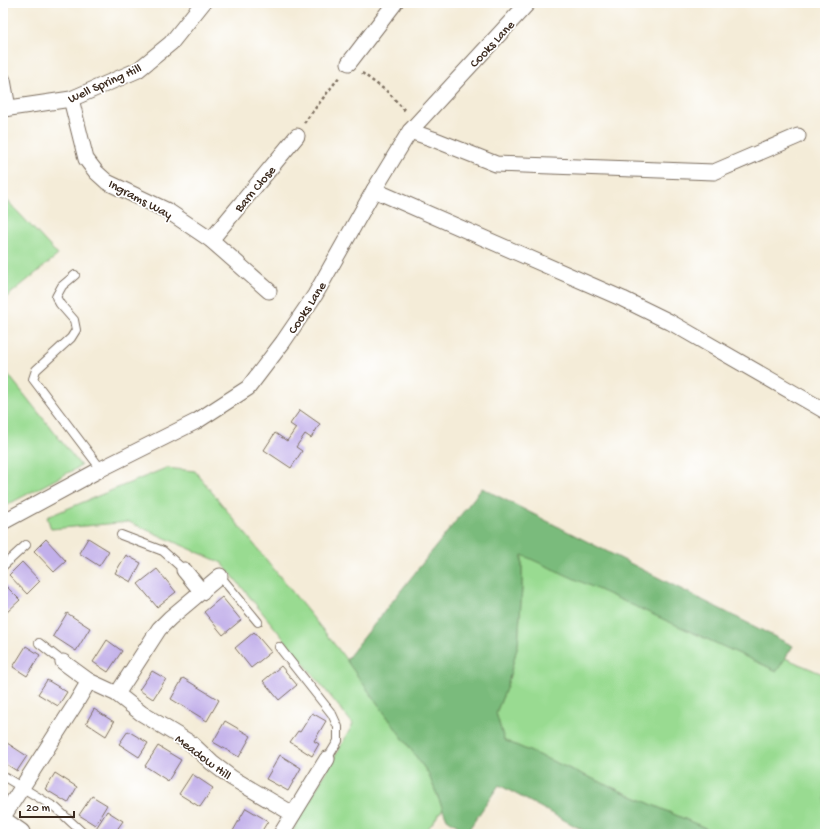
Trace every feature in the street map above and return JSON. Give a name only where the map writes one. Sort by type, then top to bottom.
[{"type":"main road","points":[[3,823],[19,834]]},
{"type":"street","name":"Well Spring Hill","points":[[6,109],[71,99],[138,70],[171,44],[203,3]]},
{"type":"street","name":"Cooks Lane","points":[[3,522],[101,468],[197,421],[248,388],[283,342],[315,295],[374,190],[413,128],[528,3]]},
{"type":"street","points":[[349,63],[392,4]]},
{"type":"street","points":[[3,80],[6,109]]},
{"type":"street","name":"Ingrams Way","points":[[71,99],[86,159],[96,172],[107,182],[168,210],[211,240],[269,291]]},
{"type":"street","points":[[413,128],[433,139],[496,164],[714,172],[798,136]]},
{"type":"street","name":"Barn Close","points":[[211,240],[298,136]]},
{"type":"street","points":[[374,190],[623,299],[670,322],[825,411]]},
{"type":"street","points":[[184,570],[202,592]]},
{"type":"street","points":[[117,694],[159,629],[220,576]]},
{"type":"street","name":"Meadow Hill","points":[[63,662],[89,681],[117,694],[141,713],[192,744],[212,763],[232,778],[293,814]]},
{"type":"street","points":[[3,817],[89,681]]},
{"type":"street","points":[[281,834],[327,759]]},
{"type":"lane","points":[[75,275],[62,286],[56,297],[74,320],[76,330],[71,338],[36,370],[33,379],[101,468]]},
{"type":"lane","points":[[121,535],[163,550],[184,570]]},
{"type":"lane","points":[[3,566],[26,545]]},
{"type":"lane","points":[[220,576],[258,622]]},
{"type":"lane","points":[[40,643],[63,662]]},
{"type":"lane","points":[[279,647],[332,714],[338,727],[338,741],[327,759]]},
{"type":"lane","points":[[3,776],[56,808],[84,834]]},
{"type":"path","points":[[298,136],[305,121],[349,63],[389,93],[413,128]]},
{"type":"green space","points":[[3,196],[58,255],[3,300]]},
{"type":"green space","points":[[3,368],[81,466],[3,507]]},
{"type":"green space","points":[[166,468],[195,471],[339,650],[428,773],[443,809],[424,834],[291,834],[353,724],[222,563],[129,522],[51,529],[47,517]]},
{"type":"green space","points":[[482,488],[793,646],[777,671],[522,555],[522,588],[518,644],[507,686],[496,713],[504,740],[719,834],[590,834],[499,785],[467,832],[447,819],[428,773],[346,660]]},
{"type":"green space","points":[[522,554],[777,671],[785,658],[825,675],[825,834],[719,834],[504,740],[496,713],[507,686],[518,644],[522,588]]},
{"type":"building","points":[[300,410],[320,424],[311,438],[305,434],[296,447],[302,451],[291,468],[264,450],[275,433],[287,441],[296,428],[290,424]]},
{"type":"building","points":[[88,538],[109,551],[99,566],[79,553]]},
{"type":"building","points":[[46,539],[66,561],[54,572],[34,551]]},
{"type":"building","points":[[126,555],[141,563],[131,582],[115,573]]},
{"type":"building","points":[[22,562],[40,581],[27,594],[9,575]]},
{"type":"building","points":[[157,569],[176,592],[157,607],[138,584]]},
{"type":"building","points":[[3,583],[20,600],[6,613],[3,610]]},
{"type":"building","points":[[222,597],[241,620],[223,635],[204,612]]},
{"type":"building","points":[[67,613],[90,628],[76,651],[53,636]]},
{"type":"building","points":[[254,632],[271,652],[251,668],[235,648]]},
{"type":"building","points":[[107,640],[122,651],[108,672],[93,662]]},
{"type":"building","points":[[26,646],[40,655],[27,676],[13,667]]},
{"type":"building","points":[[281,666],[297,685],[279,700],[263,681]]},
{"type":"building","points":[[152,671],[166,679],[153,699],[139,690]]},
{"type":"building","points":[[183,678],[219,700],[207,721],[171,699]]},
{"type":"building","points":[[47,680],[67,692],[58,706],[38,694]]},
{"type":"building","points":[[94,709],[114,722],[106,736],[86,723]]},
{"type":"building","points":[[312,713],[326,721],[314,741],[319,744],[312,756],[290,742],[298,731],[300,732]]},
{"type":"building","points":[[225,721],[251,736],[239,757],[213,742]]},
{"type":"building","points":[[128,731],[148,743],[139,757],[119,744]]},
{"type":"building","points":[[4,741],[27,756],[17,771],[3,762]]},
{"type":"building","points":[[158,746],[181,760],[168,781],[145,766]]},
{"type":"building","points":[[280,755],[301,768],[288,791],[266,779]]},
{"type":"building","points":[[55,773],[77,787],[68,803],[45,789]]},
{"type":"building","points":[[192,774],[213,788],[200,807],[179,794]]},
{"type":"building","points":[[92,796],[107,805],[95,825],[79,815]]},
{"type":"building","points":[[246,808],[268,821],[260,834],[237,834],[233,831]]},
{"type":"building","points":[[107,811],[123,821],[114,834],[101,834],[95,830]]}]
